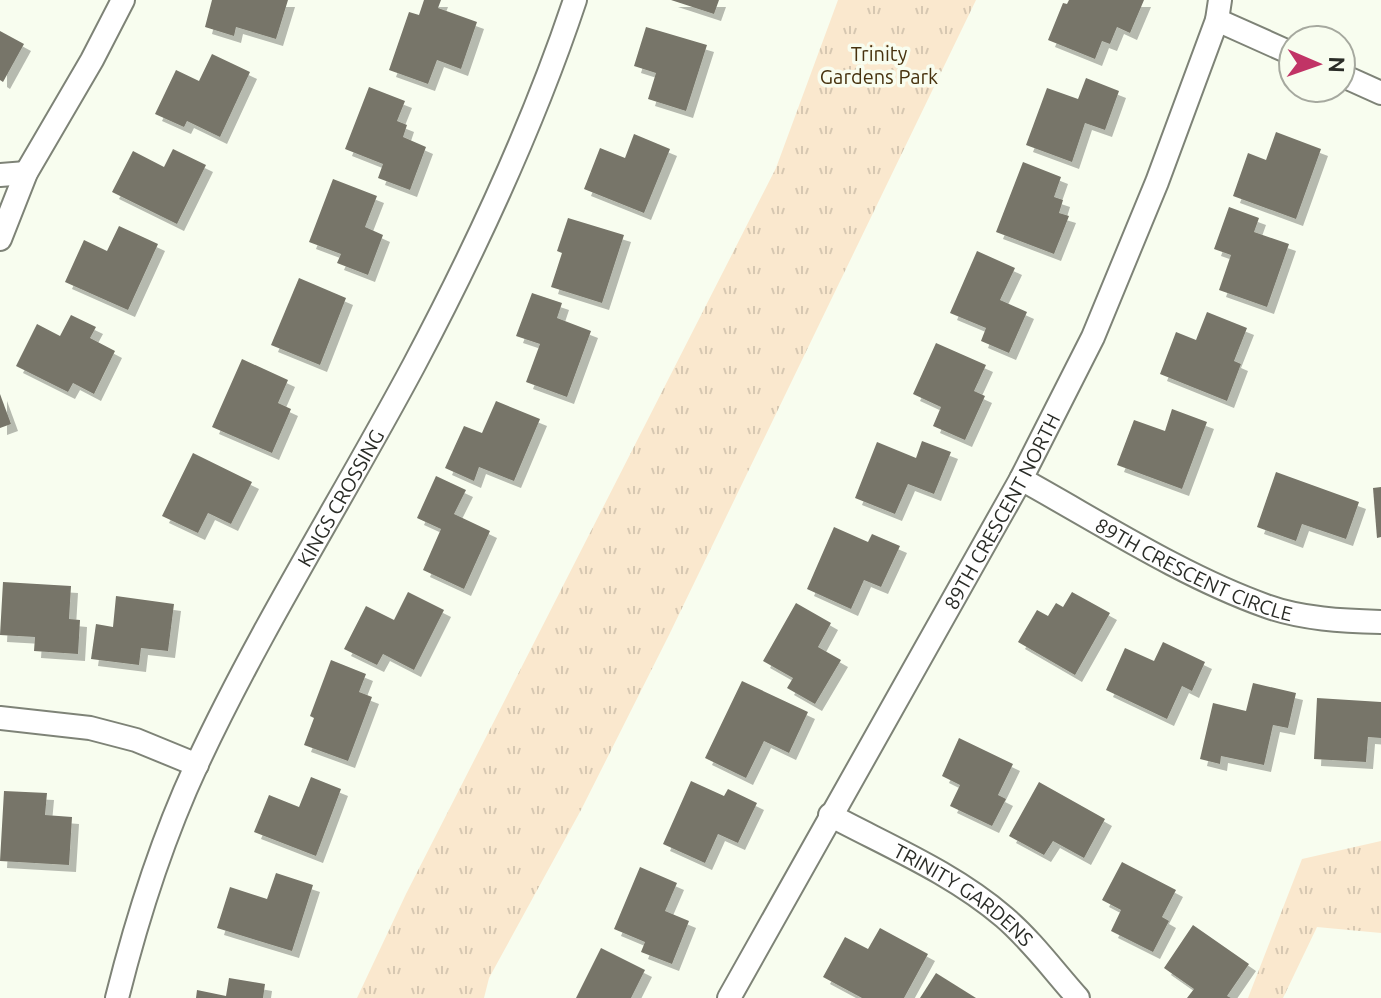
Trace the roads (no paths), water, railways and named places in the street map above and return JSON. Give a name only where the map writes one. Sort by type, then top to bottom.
[{"type":"street","points":[[0,239],[26,173],[123,0]]},
{"type":"street","name":"KINGS CROSSING","points":[[117,998],[137,920],[197,765],[247,665],[414,365],[488,218],[575,0]]},
{"type":"street","points":[[1219,10],[1277,44]]},
{"type":"street","name":"89TH CRESCENT NORTH","points":[[729,998],[1021,479],[1093,337],[1157,182],[1219,10]]},
{"type":"street","points":[[1357,82],[1381,93]]},
{"type":"street","points":[[0,175],[26,173]]},
{"type":"street","name":"89TH CRESCENT CIRCLE","points":[[1021,479],[1206,581],[1268,607],[1334,621],[1381,622]]},
{"type":"street","points":[[0,718],[90,728],[136,740],[197,765]]},
{"type":"street","name":"TRINITY GARDENS","points":[[830,815],[959,884],[992,908],[1034,946],[1078,998]]},
{"type":"park label","name":"Trinity Gardens Park","points":[[879,64]]}]
